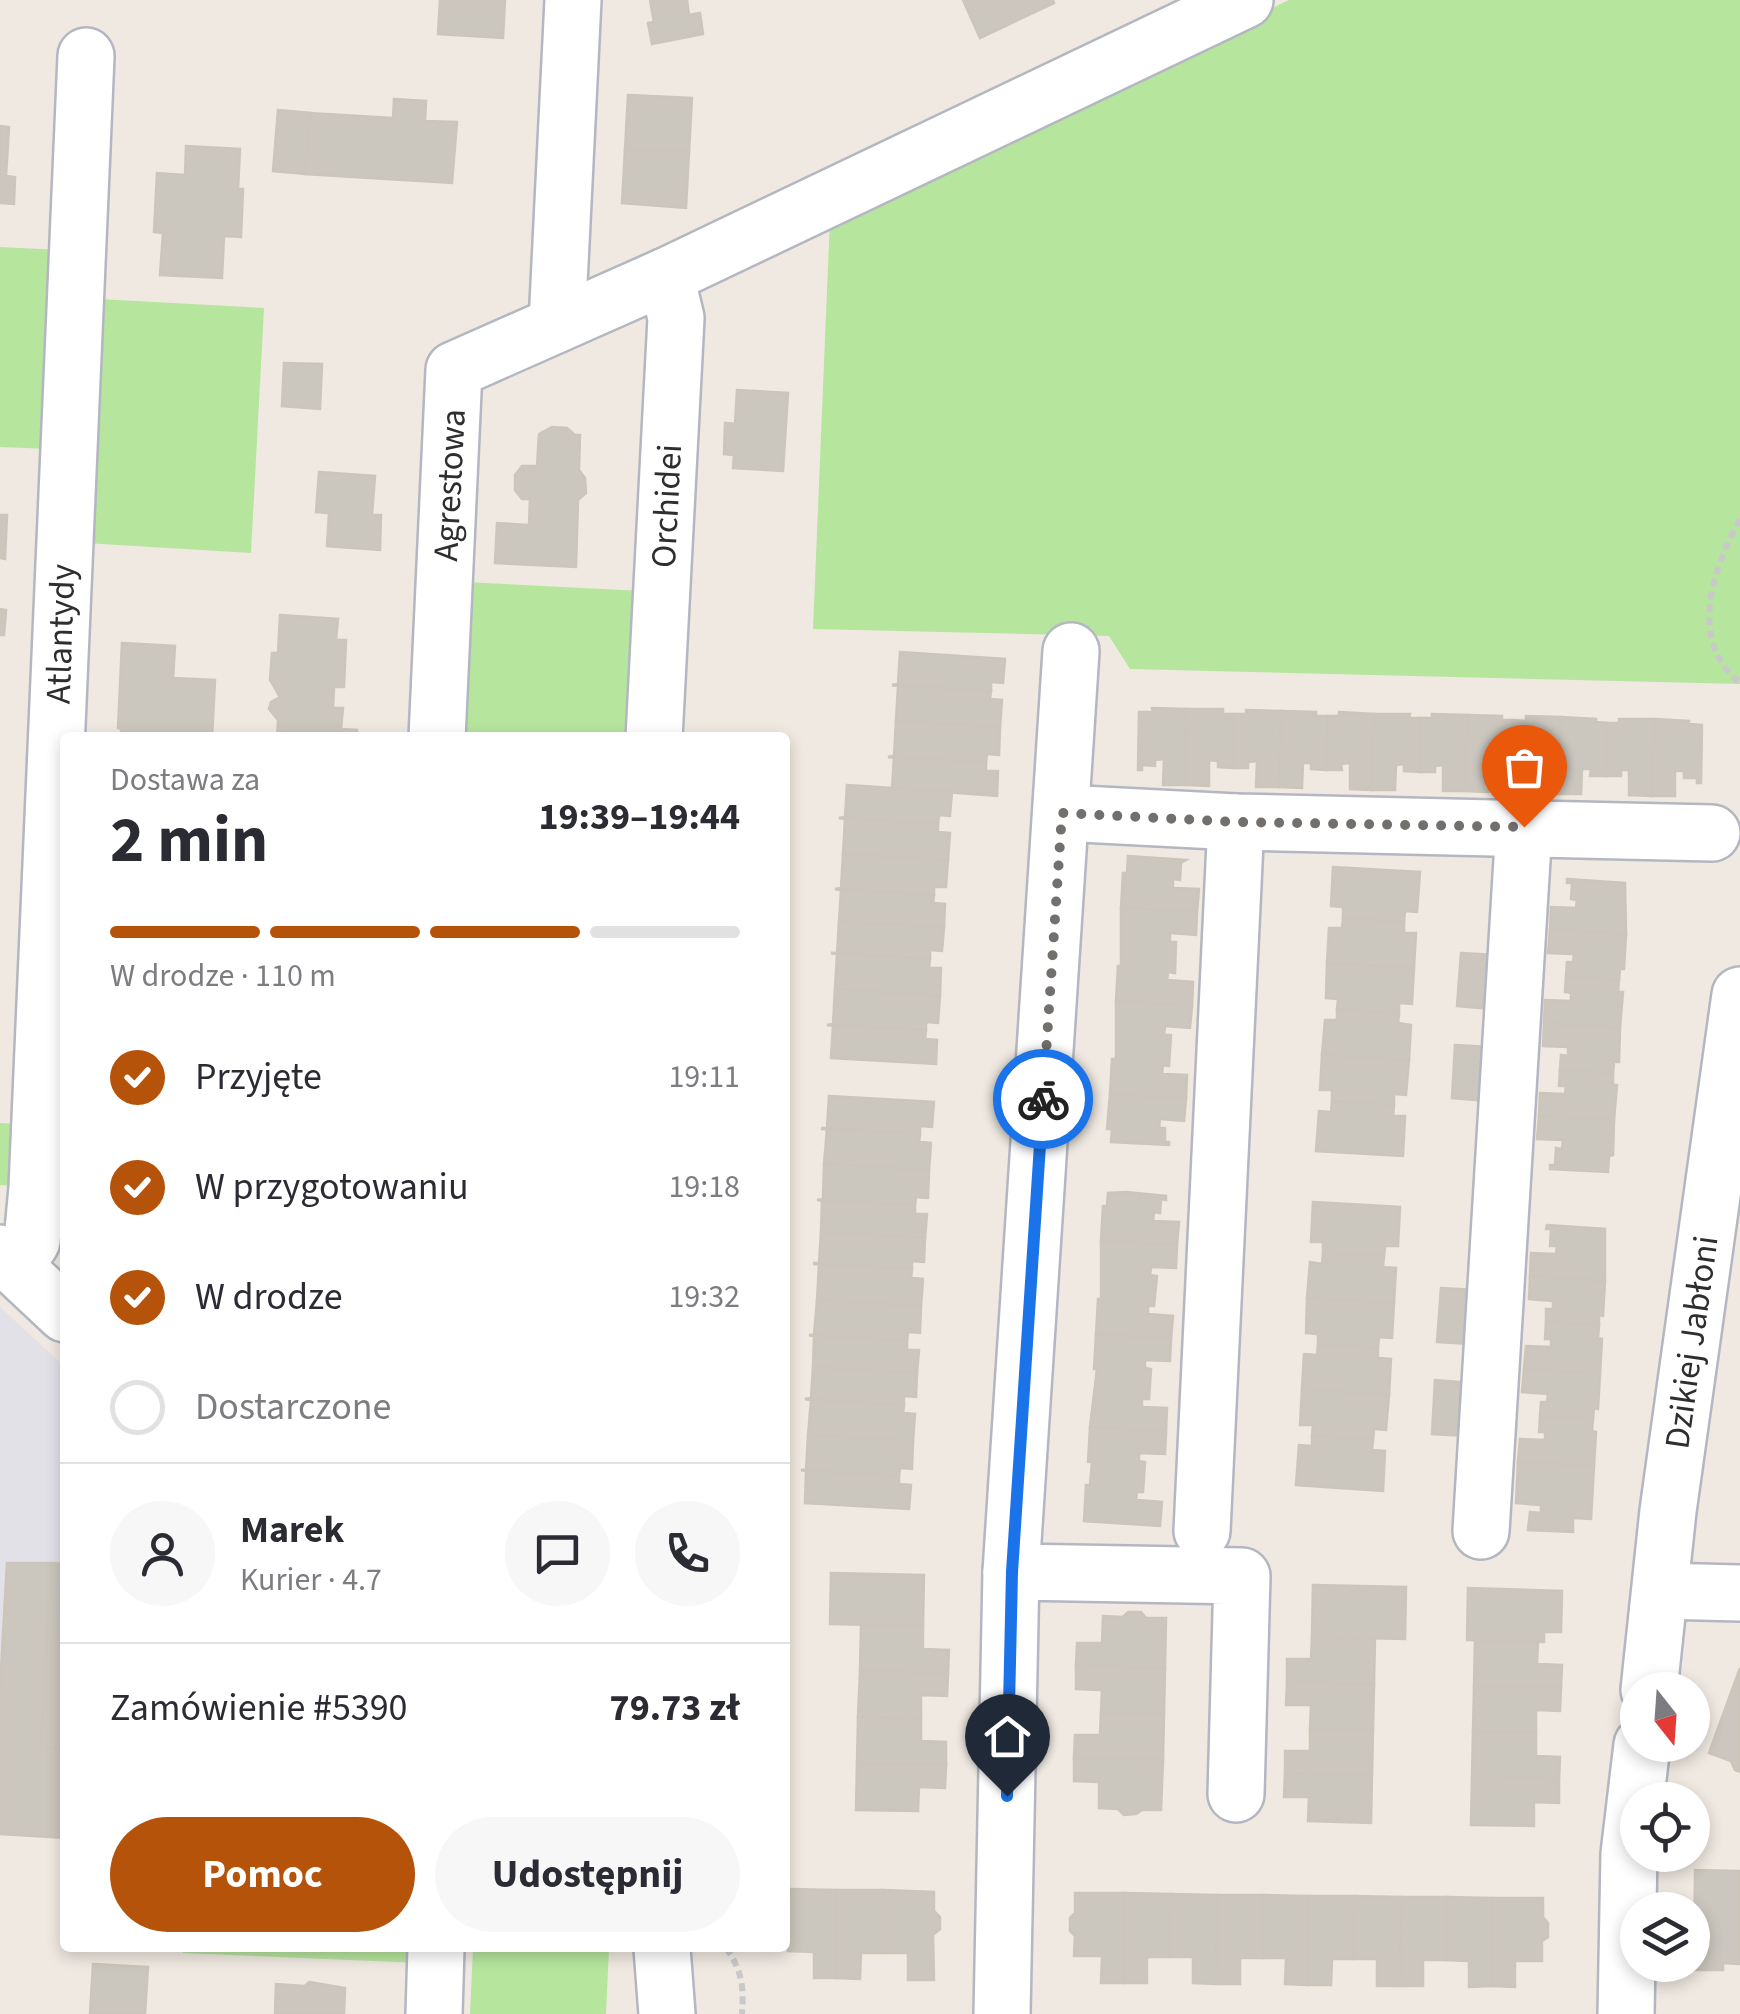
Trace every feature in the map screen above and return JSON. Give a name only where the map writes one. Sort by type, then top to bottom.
[{"type":"street","points":[[573,0],[557,324],[666,276],[1245,0]]},
{"type":"street","name":"Atlantydy","points":[[7,1260],[32,1240],[38,1188],[86,56]]},
{"type":"street","name":"Orchidei","points":[[654,732],[676,318],[666,276]]},
{"type":"street","name":"Agrestowa","points":[[437,732],[454,370],[557,324]]},
{"type":"street","points":[[1002,2014],[1012,1572],[1071,651]]},
{"type":"street","points":[[1062,813],[1236,822],[1712,833]]},
{"type":"street","points":[[1202,1530],[1236,822]]},
{"type":"street","points":[[1481,1532],[1524,827]]},
{"type":"street","name":"Dzikiej Jabłoni","points":[[1651,1672],[1668,1511],[1725,1199],[1740,995]]},
{"type":"street","points":[[7,1260],[60,1309]]},
{"type":"street","points":[[1012,1572],[1242,1576],[1236,1794]]},
{"type":"street","points":[[1661,1592],[1740,1593]]},
{"type":"street","points":[[1626,2014],[1629,1854],[1640,1762]]},
{"type":"street","points":[[434,2014],[436,1952]]},
{"type":"street","points":[[662,1952],[667,2014]]},
{"type":"path","points":[[1740,519],[1707,604],[1715,657],[1740,684]]},
{"type":"path","points":[[729,1952],[740,1968],[743,1982],[742,2014]]},
{"type":"shaded area","points":[[0,1307],[60,1362],[60,1838],[0,1834]]},
{"type":"green space","points":[[1289,0],[1740,0],[1740,684],[1130,669],[1109,636],[813,629],[830,218]]},
{"type":"green space","points":[[0,247],[61,250],[51,449],[0,447]]},
{"type":"green space","points":[[99,299],[264,308],[251,553],[85,543]]},
{"type":"green space","points":[[466,582],[642,591],[635,732],[454,732]]},
{"type":"green space","points":[[0,1123],[17,1124],[16,1186],[0,1185]]},
{"type":"green space","points":[[421,1952],[421,1963],[183,1953]]},
{"type":"green space","points":[[473,1952],[609,1952],[606,2014],[470,2014]]},
{"type":"building","points":[[440,0],[505,0],[503,38],[438,34]]},
{"type":"building","points":[[650,0],[687,0],[689,15],[700,13],[703,34],[652,44],[648,23],[654,22]]},
{"type":"building","points":[[963,0],[1053,0],[1054,3],[980,38]]},
{"type":"building","points":[[628,95],[692,98],[689,152],[625,149]]},
{"type":"building","points":[[394,99],[426,101],[425,121],[457,122],[452,183],[305,174],[310,113],[393,118]]},
{"type":"building","points":[[278,110],[310,113],[305,174],[273,171]]},
{"type":"building","points":[[0,126],[9,127],[6,176],[15,177],[14,204],[0,203]]},
{"type":"building","points":[[186,146],[240,149],[241,237],[224,236],[222,278],[160,275],[163,233],[154,232],[157,173],[185,175]]},
{"type":"building","points":[[625,149],[689,152],[686,208],[622,203]]},
{"type":"building","points":[[284,363],[322,364],[320,409],[282,406]]},
{"type":"building","points":[[737,390],[788,393],[783,471],[733,468],[734,455],[724,454],[725,423],[735,424]]},
{"type":"building","points":[[552,427],[567,428],[580,435],[579,470],[585,478],[586,493],[578,500],[576,567],[495,563],[497,523],[529,525],[530,499],[522,499],[515,490],[515,475],[522,466],[537,466],[539,434]]},
{"type":"building","points":[[319,472],[375,476],[372,515],[381,515],[380,550],[327,546],[329,513],[316,512]]},
{"type":"building","points":[[0,515],[7,515],[5,559],[0,558]]},
{"type":"building","points":[[0,609],[6,610],[4,635],[0,635]]},
{"type":"building","points":[[280,615],[338,619],[336,640],[346,640],[344,687],[334,687],[333,708],[343,708],[341,729],[357,732],[277,732],[278,720],[269,709],[271,702],[280,697],[270,680],[272,653],[278,653]]},
{"type":"building","points":[[122,643],[175,646],[173,678],[215,680],[212,732],[121,732],[118,728]]},
{"type":"building","points":[[900,652],[1005,659],[1003,683],[991,682],[991,691],[892,685],[898,684]]},
{"type":"building","points":[[892,685],[991,691],[990,699],[1002,700],[1000,727],[896,721],[898,686]]},
{"type":"building","points":[[1152,708],[1187,709],[1186,785],[1163,785],[1164,759],[1155,760],[1155,766],[1142,765],[1142,770],[1138,770],[1139,712],[1153,712]]},
{"type":"building","points":[[1187,709],[1223,709],[1223,714],[1234,714],[1233,768],[1218,767],[1218,761],[1209,760],[1209,786],[1186,785]]},
{"type":"building","points":[[1246,710],[1281,711],[1279,787],[1256,787],[1257,761],[1248,762],[1248,768],[1233,768],[1234,714],[1246,714]]},
{"type":"building","points":[[1281,711],[1328,716],[1326,770],[1311,769],[1311,763],[1303,763],[1302,788],[1279,787]]},
{"type":"building","points":[[1339,712],[1374,714],[1372,790],[1350,789],[1350,763],[1341,764],[1342,770],[1326,770],[1328,716],[1339,716]]},
{"type":"building","points":[[1374,714],[1410,714],[1409,718],[1421,718],[1420,772],[1404,771],[1404,764],[1396,765],[1395,790],[1372,790]]},
{"type":"building","points":[[1432,714],[1468,715],[1465,791],[1443,791],[1443,765],[1435,766],[1435,772],[1420,772],[1421,718],[1432,718]]},
{"type":"building","points":[[1468,715],[1513,720],[1511,773],[1497,773],[1498,767],[1489,767],[1488,792],[1465,791]]},
{"type":"building","points":[[1526,716],[1561,717],[1558,794],[1536,793],[1536,768],[1528,768],[1528,774],[1511,773],[1513,720],[1526,721]]},
{"type":"building","points":[[1561,717],[1607,723],[1607,776],[1590,776],[1591,769],[1582,769],[1581,794],[1558,794]]},
{"type":"building","points":[[1619,719],[1654,719],[1652,796],[1629,795],[1629,770],[1621,770],[1621,776],[1607,776],[1607,723],[1619,723]]},
{"type":"building","points":[[1654,719],[1702,725],[1701,783],[1697,783],[1697,778],[1684,778],[1684,771],[1675,771],[1675,796],[1652,796]]},
{"type":"building","points":[[896,721],[1000,727],[999,755],[987,754],[986,762],[888,757],[894,756]]},
{"type":"building","points":[[894,757],[986,762],[986,771],[998,771],[997,796],[892,788]]},
{"type":"building","points":[[847,785],[952,792],[950,816],[939,815],[938,824],[839,818],[845,817]]},
{"type":"building","points":[[839,818],[938,824],[938,832],[950,833],[948,860],[843,854],[845,819]]},
{"type":"building","points":[[843,854],[948,860],[946,887],[934,887],[934,895],[835,889],[841,888]]},
{"type":"building","points":[[1128,856],[1186,860],[1181,863],[1180,880],[1173,879],[1173,888],[1199,889],[1197,912],[1121,908]]},
{"type":"building","points":[[1333,867],[1420,872],[1417,912],[1405,911],[1404,922],[1343,918],[1343,907],[1331,906]]},
{"type":"building","points":[[1567,879],[1625,883],[1626,934],[1550,929],[1551,907],[1576,908],[1577,900],[1571,899],[1572,883],[1567,883]]},
{"type":"building","points":[[835,889],[934,895],[933,903],[945,904],[944,927],[839,922],[841,890]]},
{"type":"building","points":[[1121,908],[1197,912],[1196,935],[1170,933],[1170,942],[1176,942],[1175,973],[1168,972],[1167,980],[1193,982],[1192,1006],[1116,1001],[1121,966]]},
{"type":"building","points":[[1343,918],[1404,922],[1404,933],[1416,933],[1414,968],[1327,963],[1329,928],[1342,928]]},
{"type":"building","points":[[839,922],[944,927],[942,951],[930,950],[930,959],[831,953],[837,953]]},
{"type":"building","points":[[1550,929],[1626,934],[1624,969],[1620,969],[1619,980],[1566,976],[1567,962],[1573,962],[1574,954],[1548,953]]},
{"type":"building","points":[[831,953],[930,959],[929,968],[941,968],[940,996],[835,989],[837,954]]},
{"type":"building","points":[[1461,953],[1495,955],[1492,1009],[1457,1006]]},
{"type":"building","points":[[1327,963],[1414,968],[1412,1004],[1399,1003],[1399,1014],[1337,1009],[1338,999],[1326,998]]},
{"type":"building","points":[[1566,976],[1619,980],[1618,992],[1623,992],[1620,1028],[1544,1023],[1545,1000],[1571,1001],[1571,993],[1565,992]]},
{"type":"building","points":[[835,989],[940,996],[938,1023],[926,1022],[926,1030],[827,1025],[833,1024]]},
{"type":"building","points":[[1116,1001],[1192,1006],[1190,1028],[1165,1026],[1164,1035],[1171,1035],[1169,1066],[1163,1065],[1162,1074],[1187,1075],[1186,1099],[1110,1094],[1112,1059],[1116,1059]]},
{"type":"building","points":[[1337,1009],[1399,1014],[1398,1023],[1411,1025],[1409,1060],[1322,1055],[1325,1020],[1337,1020]]},
{"type":"building","points":[[1544,1023],[1620,1028],[1619,1062],[1614,1062],[1613,1073],[1560,1070],[1561,1055],[1568,1056],[1568,1047],[1543,1046]]},
{"type":"building","points":[[833,1025],[926,1030],[925,1039],[937,1040],[936,1064],[831,1058]]},
{"type":"building","points":[[1455,1045],[1490,1047],[1487,1101],[1452,1098]]},
{"type":"building","points":[[1322,1055],[1409,1060],[1406,1095],[1394,1094],[1394,1105],[1332,1101],[1332,1090],[1320,1090]]},
{"type":"building","points":[[1560,1070],[1613,1073],[1613,1085],[1617,1085],[1614,1120],[1539,1116],[1540,1093],[1565,1094],[1566,1086],[1559,1086]]},
{"type":"building","points":[[1110,1094],[1186,1099],[1184,1121],[1160,1119],[1159,1128],[1165,1128],[1165,1142],[1169,1145],[1111,1142],[1112,1129],[1107,1129]]},
{"type":"building","points":[[829,1096],[934,1102],[932,1127],[920,1126],[920,1134],[821,1128],[827,1128]]},
{"type":"building","points":[[1332,1101],[1394,1105],[1393,1116],[1405,1116],[1403,1156],[1316,1151],[1319,1111],[1331,1112]]},
{"type":"building","points":[[1539,1116],[1614,1120],[1613,1155],[1609,1156],[1608,1172],[1550,1169],[1550,1165],[1555,1165],[1556,1148],[1562,1149],[1563,1140],[1537,1139]]},
{"type":"building","points":[[827,1129],[920,1134],[919,1142],[931,1143],[929,1170],[824,1164]]},
{"type":"building","points":[[824,1164],[929,1170],[928,1198],[916,1197],[915,1205],[817,1200],[823,1199]]},
{"type":"building","points":[[1108,1193],[1166,1196],[1166,1200],[1161,1199],[1160,1213],[1154,1212],[1153,1221],[1179,1222],[1177,1245],[1101,1241],[1103,1206],[1107,1206]]},
{"type":"building","points":[[822,1200],[915,1205],[915,1214],[927,1214],[925,1238],[821,1232]]},
{"type":"building","points":[[1313,1202],[1400,1207],[1398,1246],[1385,1246],[1384,1256],[1323,1253],[1323,1242],[1311,1242]]},
{"type":"building","points":[[1547,1225],[1605,1229],[1605,1281],[1530,1276],[1531,1253],[1556,1254],[1557,1246],[1550,1246],[1551,1229],[1546,1229]]},
{"type":"building","points":[[821,1232],[925,1238],[924,1262],[912,1261],[912,1269],[813,1263],[819,1263]]},
{"type":"building","points":[[1101,1241],[1177,1245],[1176,1268],[1151,1267],[1150,1275],[1157,1276],[1154,1306],[1148,1306],[1148,1314],[1173,1316],[1171,1339],[1096,1334],[1101,1299]]},
{"type":"building","points":[[1323,1253],[1384,1256],[1383,1267],[1396,1268],[1394,1303],[1307,1298],[1310,1262],[1322,1264]]},
{"type":"building","points":[[819,1264],[912,1269],[911,1278],[923,1279],[921,1306],[817,1300]]},
{"type":"building","points":[[1530,1276],[1605,1281],[1599,1325],[1546,1322],[1546,1309],[1553,1309],[1553,1301],[1529,1299]]},
{"type":"building","points":[[1441,1288],[1475,1290],[1472,1344],[1437,1342]]},
{"type":"building","points":[[1307,1298],[1394,1303],[1392,1338],[1379,1337],[1378,1348],[1318,1344],[1318,1334],[1306,1333]]},
{"type":"building","points":[[817,1300],[921,1306],[920,1333],[908,1332],[907,1341],[809,1335],[814,1335]]},
{"type":"building","points":[[1546,1322],[1599,1325],[1600,1374],[1524,1369],[1526,1346],[1551,1347],[1551,1339],[1545,1339]]},
{"type":"building","points":[[1096,1334],[1171,1339],[1170,1361],[1145,1360],[1145,1368],[1151,1369],[1149,1399],[1142,1399],[1142,1407],[1167,1408],[1166,1432],[1090,1427],[1097,1369]]},
{"type":"building","points":[[809,1335],[907,1341],[907,1350],[919,1350],[917,1373],[813,1367],[814,1336]]},
{"type":"building","points":[[1318,1344],[1378,1348],[1378,1358],[1391,1359],[1389,1395],[1302,1389],[1304,1354],[1317,1355]]},
{"type":"building","points":[[813,1367],[917,1373],[916,1397],[904,1396],[904,1405],[805,1399],[811,1398]]},
{"type":"building","points":[[1524,1369],[1600,1374],[1598,1409],[1594,1408],[1593,1419],[1540,1416],[1541,1402],[1547,1402],[1548,1394],[1522,1392]]},
{"type":"building","points":[[1435,1380],[1470,1383],[1466,1436],[1432,1434]]},
{"type":"building","points":[[1302,1389],[1389,1395],[1386,1430],[1374,1429],[1373,1440],[1312,1436],[1313,1425],[1300,1425]]},
{"type":"building","points":[[805,1399],[904,1405],[903,1413],[915,1414],[913,1441],[808,1435],[811,1400]]},
{"type":"building","points":[[1540,1416],[1593,1419],[1594,1466],[1518,1462],[1520,1439],[1545,1440],[1545,1432],[1539,1432]]},
{"type":"building","points":[[1090,1427],[1166,1432],[1165,1454],[1139,1453],[1139,1461],[1145,1462],[1143,1492],[1137,1492],[1136,1500],[1162,1502],[1160,1526],[1084,1521],[1092,1462],[1088,1462]]},
{"type":"building","points":[[808,1435],[913,1441],[912,1469],[900,1468],[899,1476],[801,1470],[806,1470]]},
{"type":"building","points":[[1312,1436],[1373,1440],[1372,1450],[1385,1451],[1383,1491],[1296,1485],[1299,1445],[1312,1446]]},
{"type":"building","points":[[1518,1462],[1594,1466],[1591,1519],[1573,1518],[1573,1532],[1528,1530],[1530,1512],[1541,1513],[1541,1505],[1516,1503]]},
{"type":"building","points":[[801,1470],[899,1476],[899,1484],[911,1485],[909,1509],[805,1503],[806,1471]]},
{"type":"building","points":[[7,1563],[51,1563],[41,1747],[60,1748],[60,1838],[0,1834],[0,1688]]},
{"type":"building","points":[[51,1563],[60,1564],[60,1748],[41,1747]]},
{"type":"building","points":[[831,1573],[924,1575],[923,1626],[830,1624]]},
{"type":"building","points":[[1313,1585],[1406,1587],[1405,1639],[1312,1637]]},
{"type":"building","points":[[1468,1588],[1562,1591],[1561,1632],[1544,1632],[1544,1642],[1467,1640]]},
{"type":"building","points":[[1128,1612],[1141,1612],[1146,1618],[1166,1618],[1165,1668],[1076,1666],[1077,1643],[1102,1643],[1103,1616],[1123,1617]]},
{"type":"building","points":[[861,1625],[923,1626],[923,1649],[949,1650],[948,1673],[860,1671]]},
{"type":"building","points":[[1312,1637],[1375,1638],[1374,1684],[1287,1682],[1287,1659],[1311,1659]]},
{"type":"building","points":[[1475,1641],[1538,1642],[1537,1664],[1562,1665],[1561,1687],[1474,1686]]},
{"type":"building","points":[[1076,1666],[1165,1668],[1164,1714],[1101,1712],[1102,1690],[1076,1689]]},
{"type":"building","points":[[1740,1668],[1740,1772],[1731,1761],[1710,1750]]},
{"type":"building","points":[[860,1671],[948,1673],[947,1696],[921,1695],[921,1718],[858,1717]]},
{"type":"building","points":[[1287,1682],[1374,1684],[1373,1729],[1310,1729],[1311,1705],[1286,1705]]},
{"type":"building","points":[[1474,1686],[1561,1687],[1560,1711],[1536,1710],[1536,1733],[1473,1732]]},
{"type":"building","points":[[1101,1712],[1164,1714],[1163,1760],[1074,1758],[1075,1735],[1100,1735]]},
{"type":"building","points":[[858,1717],[921,1718],[921,1741],[946,1742],[946,1765],[857,1763]]},
{"type":"building","points":[[1310,1729],[1373,1729],[1372,1775],[1285,1773],[1285,1751],[1310,1751]]},
{"type":"building","points":[[1473,1732],[1536,1733],[1536,1756],[1560,1757],[1559,1779],[1472,1778]]},
{"type":"building","points":[[1074,1758],[1163,1760],[1161,1810],[1124,1815],[1118,1809],[1099,1808],[1099,1782],[1074,1781]]},
{"type":"building","points":[[857,1763],[946,1765],[945,1788],[919,1787],[918,1811],[856,1810]]},
{"type":"building","points":[[1285,1773],[1372,1775],[1371,1823],[1308,1821],[1309,1797],[1284,1797]]},
{"type":"building","points":[[1472,1778],[1559,1779],[1559,1803],[1534,1802],[1534,1826],[1471,1825]]},
{"type":"building","points":[[1740,1871],[1740,1964],[1723,1963],[1723,1970],[1710,1970],[1710,1892],[1695,1892],[1695,1872]]},
{"type":"building","points":[[790,1889],[837,1890],[836,1978],[814,1978],[814,1952],[790,1951]]},
{"type":"building","points":[[837,1890],[883,1890],[883,1953],[861,1953],[860,1979],[836,1978]]},
{"type":"building","points":[[883,1890],[934,1892],[934,1911],[940,1917],[940,1929],[933,1935],[934,1980],[908,1980],[908,1953],[883,1953]]},
{"type":"building","points":[[1075,1893],[1125,1893],[1124,1983],[1101,1983],[1102,1956],[1074,1956],[1075,1936],[1070,1931],[1070,1918],[1075,1913]]},
{"type":"building","points":[[1125,1893],[1171,1894],[1170,1957],[1147,1957],[1147,1983],[1124,1983]]},
{"type":"building","points":[[1171,1894],[1217,1895],[1216,1984],[1193,1983],[1193,1957],[1170,1957]]},
{"type":"building","points":[[1217,1895],[1263,1895],[1263,1958],[1240,1958],[1240,1984],[1216,1984]]},
{"type":"building","points":[[1263,1895],[1309,1896],[1308,1985],[1285,1984],[1286,1958],[1263,1958]]},
{"type":"building","points":[[1309,1896],[1355,1896],[1354,1959],[1332,1959],[1331,1985],[1308,1985]]},
{"type":"building","points":[[1355,1896],[1401,1897],[1400,1986],[1377,1986],[1377,1959],[1354,1959]]},
{"type":"building","points":[[1401,1897],[1447,1897],[1446,1960],[1423,1960],[1423,1986],[1400,1986]]},
{"type":"building","points":[[1447,1897],[1493,1898],[1492,1986],[1469,1987],[1469,1961],[1446,1960]]},
{"type":"building","points":[[1493,1898],[1543,1898],[1548,1937],[1542,1941],[1542,1961],[1515,1961],[1515,1987],[1492,1986]]},
{"type":"building","points":[[93,1964],[148,1967],[145,2014],[90,2014]]},
{"type":"building","points":[[309,1982],[345,1988],[344,2014],[275,2014],[276,1984],[305,1986]]},
{"type":"way so far","points":[[1043,1099],[1062,813],[1236,822],[1524,827]]},
{"type":"route","points":[[1007,1796],[1012,1572],[1043,1099]]}]
